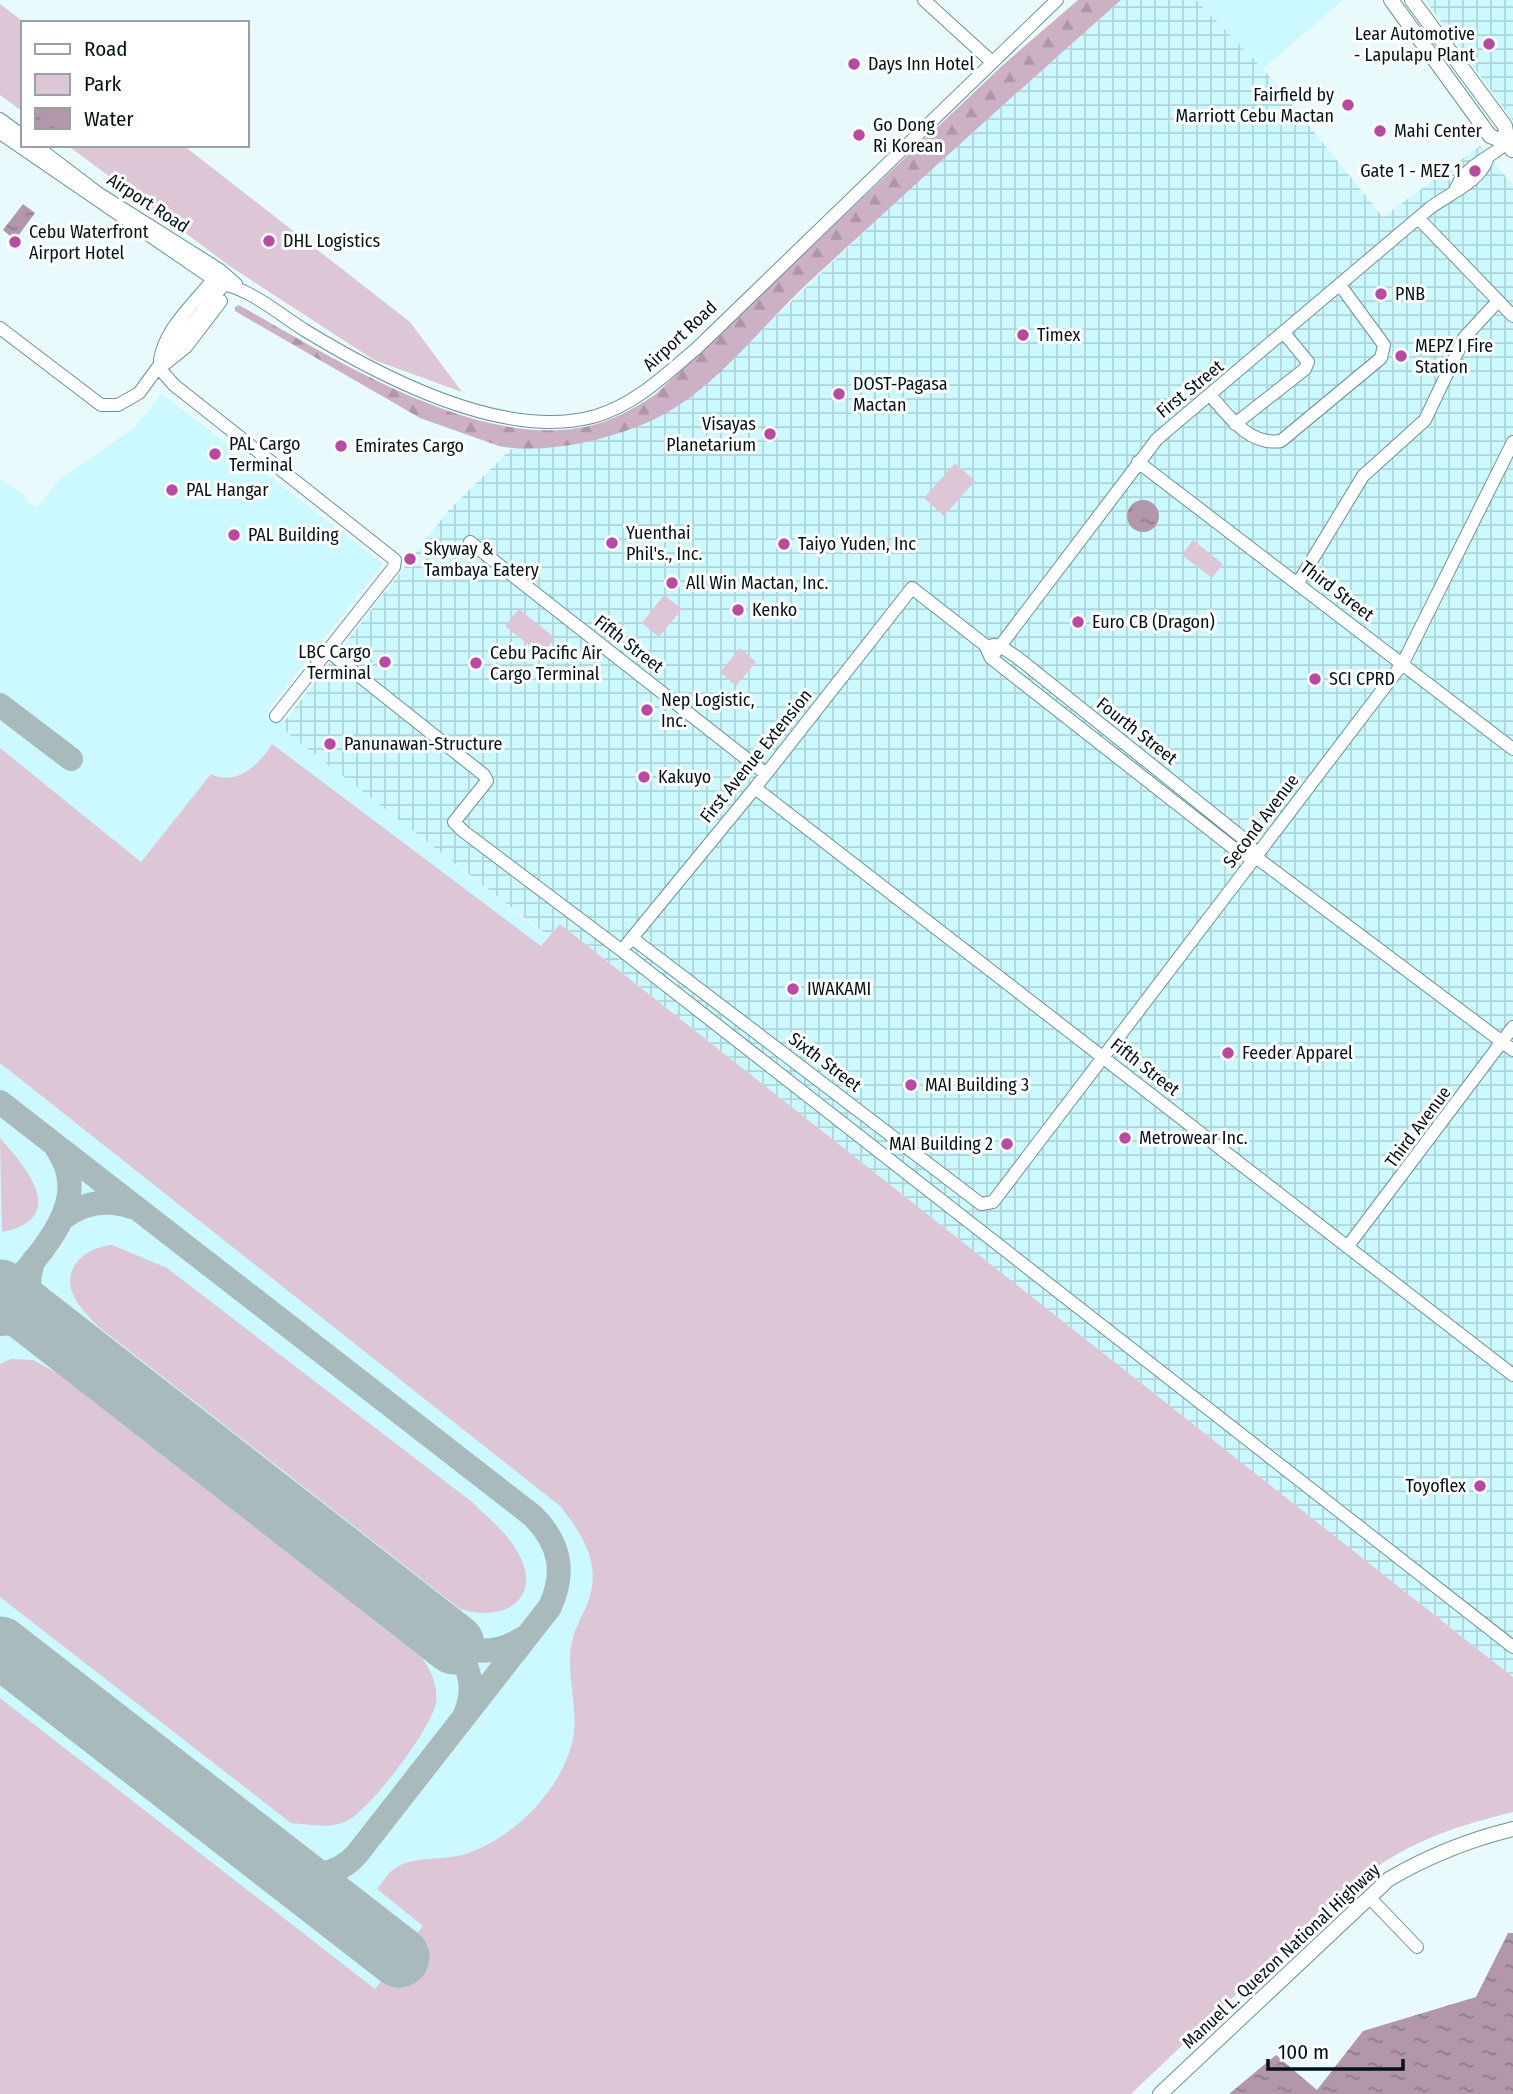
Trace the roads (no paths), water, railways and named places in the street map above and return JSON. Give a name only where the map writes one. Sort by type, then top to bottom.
[{"type":"main road","points":[[1391,0],[1490,136],[1509,146]]},
{"type":"main road","points":[[1412,0],[1506,126],[1509,146]]},
{"type":"main road","name":"Manuel L. Quezon National Highway","points":[[1160,2094],[1389,1878],[1430,1855],[1467,1840],[1513,1829]]},
{"type":"street","points":[[924,0],[992,62]]},
{"type":"street","name":"Airport Road","points":[[21,147],[222,279],[355,360],[443,398],[542,423],[598,415],[649,388],[697,348],[1057,0]]},
{"type":"street","points":[[0,119],[21,135]]},
{"type":"street","name":"Airport Road","points":[[0,133],[21,147]]},
{"type":"street","name":"First Street","points":[[991,658],[1157,439],[1455,188],[1469,169],[1509,146]]},
{"type":"street","name":"Airport Road","points":[[38,147],[98,193],[222,279]]},
{"type":"street","points":[[1418,218],[1513,316]]},
{"type":"street","points":[[159,368],[164,344],[222,279]]},
{"type":"street","points":[[1211,396],[1235,424],[1264,441],[1281,442],[1381,358],[1384,345],[1340,285]]},
{"type":"street","points":[[0,327],[100,405],[118,405],[139,393],[159,368],[186,347],[224,298],[244,292]]},
{"type":"street","points":[[1298,583],[1363,477],[1425,420],[1464,338],[1498,301]]},
{"type":"street","points":[[1235,424],[1305,369],[1308,362],[1284,333]]},
{"type":"street","points":[[159,368],[174,384],[395,560],[394,567],[276,716]]},
{"type":"street","name":"Second Avenue","points":[[998,1198],[1403,663],[1513,442]]},
{"type":"street","name":"Third Street","points":[[1138,461],[1513,749]]},
{"type":"street","name":"Fifth Street","points":[[470,542],[766,774]]},
{"type":"street","name":"First Avenue Extension","points":[[629,942],[755,788],[912,588],[985,645]]},
{"type":"street","points":[[991,658],[985,645],[1000,646]]},
{"type":"street","name":"Fourth Street","points":[[1000,646],[1249,843],[1257,858]]},
{"type":"street","points":[[328,651],[484,775],[487,781],[454,822],[463,831],[632,959],[1513,1647]]},
{"type":"street","name":"Fourth Street","points":[[991,658],[1241,854],[1257,858],[1508,1046]]},
{"type":"street","points":[[1008,670],[1017,658]]},
{"type":"street","points":[[1063,714],[1072,702]]},
{"type":"street","points":[[1111,752],[1121,740]]},
{"type":"street","points":[[1155,787],[1164,774]]},
{"type":"street","name":"Fifth Street","points":[[755,788],[1513,1375]]},
{"type":"street","name":"Sixth Street","points":[[629,942],[981,1204],[998,1198]]},
{"type":"street","name":"Third Avenue","points":[[1348,1246],[1508,1046],[1513,1027]]},
{"type":"street","points":[[1369,1897],[1417,1947]]},
{"type":"water","points":[[23,204],[35,213],[15,240],[3,230]]},
{"type":"water","points":[[1143,500],[1154,505],[1159,516],[1154,527],[1143,532],[1132,527],[1127,516],[1132,505]]},
{"type":"water","points":[[1508,1933],[1513,1933],[1513,2094],[1229,2094],[1276,2055],[1317,2090],[1363,2031],[1476,1997]]},
{"type":"place","name":"Lear Automotive - Lapulapu Plant","points":[[1489,44]]},
{"type":"place","name":"Days Inn Hotel","points":[[854,64]]},
{"type":"place","name":"Fairfield by Marriott Cebu Mactan","points":[[1348,105]]},
{"type":"place","name":"Mahi Center","points":[[1380,131]]},
{"type":"place","name":"Go Dong Ri Korean","points":[[859,135]]},
{"type":"place","name":"Gate 1 - MEZ 1","points":[[1475,171]]},
{"type":"place","name":"DHL Logistics","points":[[269,241]]},
{"type":"place","name":"Cebu Waterfront Airport Hotel","points":[[15,242]]},
{"type":"place","name":"PNB","points":[[1381,294]]},
{"type":"place","name":"Timex","points":[[1023,335]]},
{"type":"place","name":"MEPZ I Fire Station","points":[[1401,356]]},
{"type":"place","name":"DOST-Pagasa Mactan","points":[[839,394]]},
{"type":"place","name":"Visayas Planetarium","points":[[770,434]]},
{"type":"place","name":"Emirates Cargo","points":[[341,446]]},
{"type":"place","name":"PAL Cargo Terminal","points":[[215,454]]},
{"type":"place","name":"PAL Hangar","points":[[172,490]]},
{"type":"place","name":"PAL Building","points":[[234,535]]},
{"type":"place","name":"Yuenthai Phil's., Inc.","points":[[612,543]]},
{"type":"place","name":"Taiyo Yuden, Inc","points":[[784,544]]},
{"type":"place","name":"Skyway & Tambaya Eatery","points":[[410,559]]},
{"type":"place","name":"All Win Mactan, Inc.","points":[[672,583]]},
{"type":"place","name":"Kenko","points":[[738,610]]},
{"type":"place","name":"Euro CB (Dragon)","points":[[1078,622]]},
{"type":"place","name":"LBC Cargo Terminal","points":[[385,662]]},
{"type":"place","name":"Cebu Pacific Air Cargo Terminal","points":[[476,663]]},
{"type":"place","name":"SCI CPRD","points":[[1315,679]]},
{"type":"place","name":"Nep Logistic, Inc.","points":[[647,710]]},
{"type":"place","name":"Panunawan-Structure","points":[[330,744]]},
{"type":"place","name":"Kakuyo","points":[[644,777]]},
{"type":"place","name":"IWAKAMI","points":[[793,989]]},
{"type":"place","name":"Feeder Apparel","points":[[1228,1053]]},
{"type":"place","name":"MAI Building 3","points":[[911,1085]]},
{"type":"place","name":"Metrowear Inc.","points":[[1125,1138]]},
{"type":"place","name":"MAI Building 2","points":[[1007,1144]]},
{"type":"place","name":"Toyoflex","points":[[1480,1486]]}]
